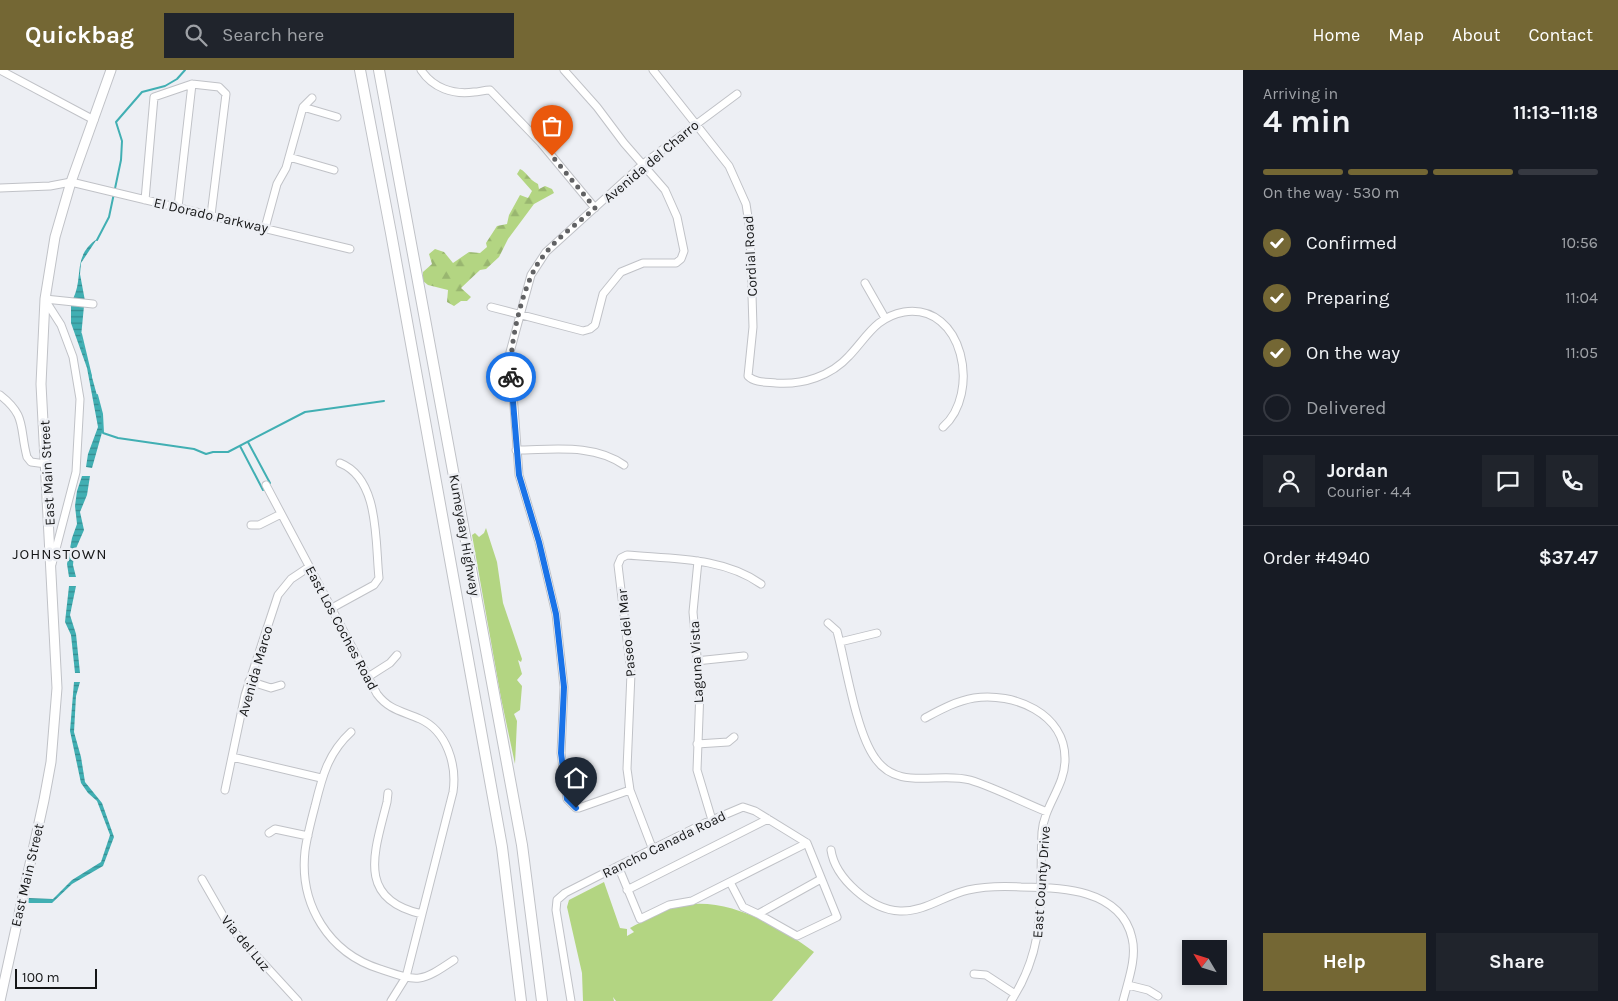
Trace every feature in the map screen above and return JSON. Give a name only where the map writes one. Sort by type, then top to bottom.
[{"type":"highway","name":"Kumeyaay Highway","points":[[360,70],[502,847],[521,1001]]},
{"type":"highway","name":"Kumeyaay Highway","points":[[379,70],[522,845],[542,1001]]},
{"type":"main road","name":"East Main Street","points":[[0,1001],[2,976],[44,800],[51,762],[58,670],[41,384],[45,299],[55,237],[71,182],[111,70]]},
{"type":"street","points":[[0,70],[94,120]]},
{"type":"street","points":[[421,70],[434,84],[450,91],[473,93],[490,90],[541,143],[595,208]]},
{"type":"street","points":[[491,306],[583,331],[590,329],[595,324],[603,294],[621,272],[642,263],[676,263],[681,259],[684,251],[678,216],[665,190],[624,144],[597,107],[564,70]]},
{"type":"street","name":"Cordial Road","points":[[653,70],[729,166],[738,184],[749,216],[753,327],[747,371],[751,379],[787,384],[814,379],[842,363],[871,328],[885,318]]},
{"type":"street","points":[[145,200],[154,97],[192,84],[220,87],[226,94],[211,215]]},
{"type":"street","points":[[178,207],[192,84]]},
{"type":"street","name":"Avenida del Charro","points":[[630,790],[580,808],[576,808],[567,799],[561,753],[564,687],[556,614],[539,542],[519,475],[510,352],[531,275],[546,252],[643,164],[736,94]]},
{"type":"street","points":[[265,228],[277,184],[289,157],[303,106],[312,98]]},
{"type":"street","points":[[303,106],[337,117]]},
{"type":"street","points":[[289,157],[334,170]]},
{"type":"street","points":[[0,188],[50,186],[71,182]]},
{"type":"street","name":"El Dorado Parkway","points":[[71,182],[350,249]]},
{"type":"street","points":[[865,283],[885,318],[906,312],[926,315],[935,319],[954,337],[964,372],[962,391],[953,418],[943,427]]},
{"type":"street","points":[[45,299],[93,304]]},
{"type":"street","points":[[45,299],[61,325],[73,357],[80,398],[76,472],[52,566]]},
{"type":"street","points":[[0,395],[15,407],[27,457],[32,462],[46,464]]},
{"type":"street","points":[[516,450],[597,451],[611,456],[624,465]]},
{"type":"street","points":[[332,608],[374,585],[379,578],[371,504],[356,473],[352,468],[340,463]]},
{"type":"street","name":"East Los Coches Road","points":[[266,485],[377,694],[388,706],[423,720],[438,732],[445,742],[453,766],[453,792],[406,978],[391,1001]]},
{"type":"street","points":[[251,525],[259,525],[280,514]]},
{"type":"street","name":"Paseo del Mar","points":[[653,850],[630,790],[627,769],[631,673],[618,564],[621,558],[627,555],[698,561],[727,567],[751,577],[761,584]]},
{"type":"street","name":"Laguna Vista","points":[[698,561],[693,612],[700,690],[697,776],[712,820]]},
{"type":"street","name":"Avenida Marco","points":[[225,790],[249,681],[278,595],[291,579],[309,566]]},
{"type":"street","points":[[828,623],[837,631],[864,740],[875,760],[890,773],[920,780],[964,779],[1047,812]]},
{"type":"street","points":[[840,642],[877,633]]},
{"type":"street","points":[[368,677],[390,663],[397,655]]},
{"type":"street","points":[[696,661],[744,656]]},
{"type":"street","points":[[249,681],[271,688],[281,685]]},
{"type":"street","name":"East County Drive","points":[[924,718],[949,706],[972,699],[991,697],[1012,700],[1048,717],[1062,738],[1065,759],[1063,776],[1047,812],[1042,829],[1039,931],[1029,968],[1011,1001]]},
{"type":"street","points":[[351,732],[331,754],[322,778],[308,836],[305,852],[306,881],[312,906],[324,928],[340,948],[361,963],[406,978],[429,977],[454,960]]},
{"type":"street","points":[[697,744],[728,742],[734,737]]},
{"type":"street","points":[[232,757],[322,778]]},
{"type":"street","points":[[388,793],[373,857],[375,876],[382,892],[392,903],[405,910],[422,914]]},
{"type":"street","name":"Rancho Canada Road","points":[[571,1001],[556,910],[557,900],[566,893],[712,820],[743,808],[755,811],[807,843]]},
{"type":"street","points":[[627,890],[768,819]]},
{"type":"street","points":[[269,833],[274,829],[308,836]]},
{"type":"street","points":[[618,866],[640,919],[669,905],[692,902],[730,882],[807,843],[837,917],[797,936],[743,907],[730,882]]},
{"type":"street","points":[[830,850],[837,867],[861,895],[880,907],[893,910],[914,910],[952,894],[979,888],[1055,887],[1080,891],[1102,902],[1122,917],[1130,930],[1133,944],[1133,958],[1123,1001]]},
{"type":"street","name":"Via del Luz","points":[[202,879],[229,926],[298,1001]]},
{"type":"street","points":[[758,914],[821,879]]},
{"type":"street","points":[[974,974],[986,975],[1015,994]]},
{"type":"street","points":[[1128,985],[1148,990],[1158,996]]},
{"type":"green space","points":[[520,169],[538,184],[539,189],[545,186],[552,189],[554,193],[534,204],[508,239],[499,257],[486,269],[480,270],[461,288],[471,297],[467,301],[461,301],[454,306],[447,302],[448,290],[428,285],[423,281],[423,272],[432,264],[429,254],[435,249],[444,252],[453,263],[469,252],[480,253],[487,247],[486,243],[497,226],[507,224],[509,215],[520,195],[528,198],[532,191],[517,174]]},
{"type":"green space","points":[[486,528],[497,562],[503,603],[522,659],[521,662],[518,660],[522,674],[517,680],[522,686],[520,710],[514,714],[517,721],[515,764],[501,698],[472,535],[475,533],[479,537]]},
{"type":"green space","points":[[604,882],[620,928],[627,929],[627,936],[634,932],[630,928],[666,910],[690,904],[709,904],[747,914],[765,922],[783,931],[814,952],[772,1001],[616,1001],[613,997],[614,1001],[583,1001],[582,973],[567,907],[569,900]]},
{"type":"water","points":[[97,239],[81,263],[80,274],[85,301],[73,299],[78,283],[81,260],[84,252]]},
{"type":"water","points":[[71,305],[84,306],[81,337],[101,410],[103,429],[92,468],[86,467],[88,454],[98,427],[87,368],[71,323]]},
{"type":"water","points":[[82,476],[90,476],[87,495],[80,512],[84,530],[74,553],[73,565],[76,577],[69,577],[67,564],[77,524],[75,506]]},
{"type":"water","points":[[69,586],[76,586],[70,615],[76,634],[80,673],[75,673],[71,635],[65,622]]},
{"type":"water","points":[[74,682],[80,682],[76,696],[74,732],[85,782],[102,803],[114,837],[103,866],[72,884],[52,903],[27,903],[29,898],[53,899],[72,880],[101,862],[110,835],[97,801],[81,783],[70,731]]},
{"type":"waterway","points":[[97,240],[109,217],[121,160],[122,141],[116,122],[142,92],[165,86],[177,79],[185,70]]},
{"type":"waterway","points":[[81,334],[91,376]]},
{"type":"waterway","points":[[97,395],[102,414],[103,433],[118,438],[194,449],[206,454],[228,452],[305,412],[384,401]]},
{"type":"waterway","points":[[248,442],[270,483]]},
{"type":"waterway","points":[[240,446],[263,490]]},
{"type":"way so far","points":[[511,377],[510,352],[531,275],[546,252],[595,208],[552,156]]},
{"type":"district","name":"JOHNSTOWN","points":[[60,554]]},
{"type":"route","points":[[511,377],[519,475],[539,542],[556,614],[564,687],[561,753],[567,799],[576,808]]}]
